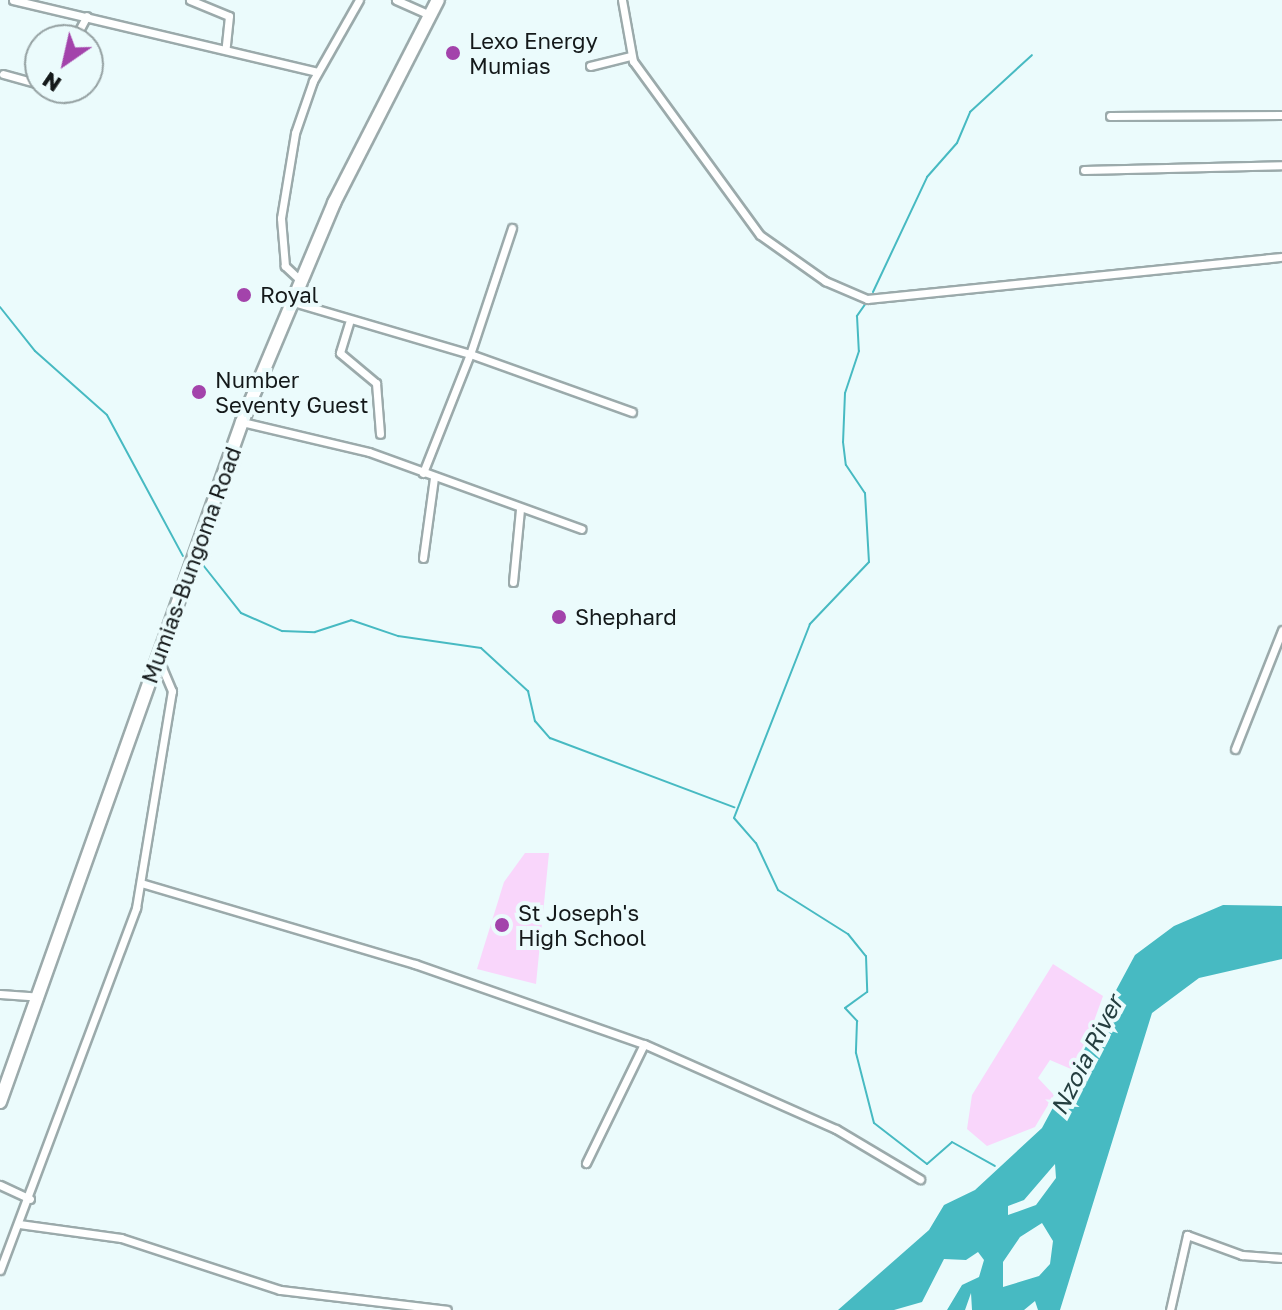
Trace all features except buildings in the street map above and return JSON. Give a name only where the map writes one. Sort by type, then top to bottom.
[{"type":"highway","name":"Mumias-Bungoma Road","points":[[0,1102],[242,422],[300,280],[438,0]]},
{"type":"street","points":[[13,0],[226,47],[318,72]]},
{"type":"street","points":[[190,0],[229,16],[226,47]]},
{"type":"street","points":[[300,280],[285,266],[281,218],[295,133],[318,72],[359,0]]},
{"type":"street","points":[[396,0],[430,15]]},
{"type":"street","points":[[622,0],[630,56],[760,235],[825,281],[874,301],[1282,257]]},
{"type":"street","points":[[83,24],[87,16]]},
{"type":"street","points":[[590,66],[630,56]]},
{"type":"street","points":[[3,74],[24,80]]},
{"type":"street","points":[[1110,116],[1282,115]]},
{"type":"street","points":[[1084,170],[1282,165]]},
{"type":"street","points":[[423,473],[470,354],[512,228]]},
{"type":"street","points":[[291,301],[349,323],[470,354],[632,412]]},
{"type":"street","points":[[349,323],[341,355],[376,383],[380,434]]},
{"type":"street","points":[[242,422],[329,439],[582,529]]},
{"type":"street","points":[[423,558],[434,478]]},
{"type":"street","points":[[513,582],[520,509]]},
{"type":"street","points":[[1235,749],[1282,630]]},
{"type":"street","points":[[0,1270],[30,1199],[141,883],[172,691],[158,658]]},
{"type":"street","points":[[141,883],[415,964],[644,1044],[836,1129],[920,1179]]},
{"type":"street","points":[[0,994],[39,997]]},
{"type":"street","points":[[586,1163],[644,1044]]},
{"type":"street","points":[[0,1185],[30,1199]]},
{"type":"street","points":[[19,1224],[121,1238],[270,1288],[447,1310]]},
{"type":"street","points":[[1170,1310],[1187,1235],[1242,1255],[1282,1258]]},
{"type":"shaded area","points":[[525,853],[549,853],[536,984],[477,969],[504,882]]},
{"type":"shaded area","points":[[1053,964],[1103,996],[1089,1035],[1071,1069],[1050,1060],[1038,1078],[1054,1095],[1035,1127],[987,1146],[967,1129],[972,1095]]},
{"type":"water","name":"Nzoia River","points":[[1223,905],[1282,906],[1282,959],[1199,978],[1152,1013],[1060,1310],[1038,1310],[1035,1301],[1024,1310],[972,1310],[971,1293],[965,1310],[947,1310],[962,1285],[979,1277],[984,1260],[978,1252],[966,1260],[944,1259],[922,1302],[894,1310],[838,1310],[929,1230],[944,1205],[975,1190],[1042,1128],[1135,955],[1174,926]],"holes":[[[1055,1164],[1056,1178],[1036,1205],[1008,1215],[1008,1206],[1024,1200]],[[1042,1223],[1053,1241],[1050,1264],[1039,1276],[1003,1287],[1003,1262],[1020,1237]]]},
{"type":"waterway","points":[[873,292],[927,177],[957,143],[970,112],[1032,55]]},
{"type":"waterway","points":[[866,303],[857,316],[859,351],[845,393],[843,442],[846,465],[865,493],[869,562],[810,624],[734,818],[756,843],[778,890],[848,934],[866,956],[867,992],[845,1008],[857,1021],[856,1053],[874,1123],[927,1164],[952,1142],[995,1166]]},
{"type":"waterway","points":[[0,307],[35,351],[107,415],[183,556]]},
{"type":"waterway","points":[[203,565],[241,613],[282,631],[315,632],[351,620],[398,636],[481,648],[528,691],[535,721],[550,738],[734,807]]},
{"type":"place","name":"Lexo Energy Mumias","points":[[453,53]]},
{"type":"place","name":"Royal","points":[[244,295]]},
{"type":"place","name":"Number Seventy Guest","points":[[199,392]]},
{"type":"place","name":"Shephard","points":[[559,617]]},
{"type":"place","name":"St Joseph's High School","points":[[502,925]]}]
